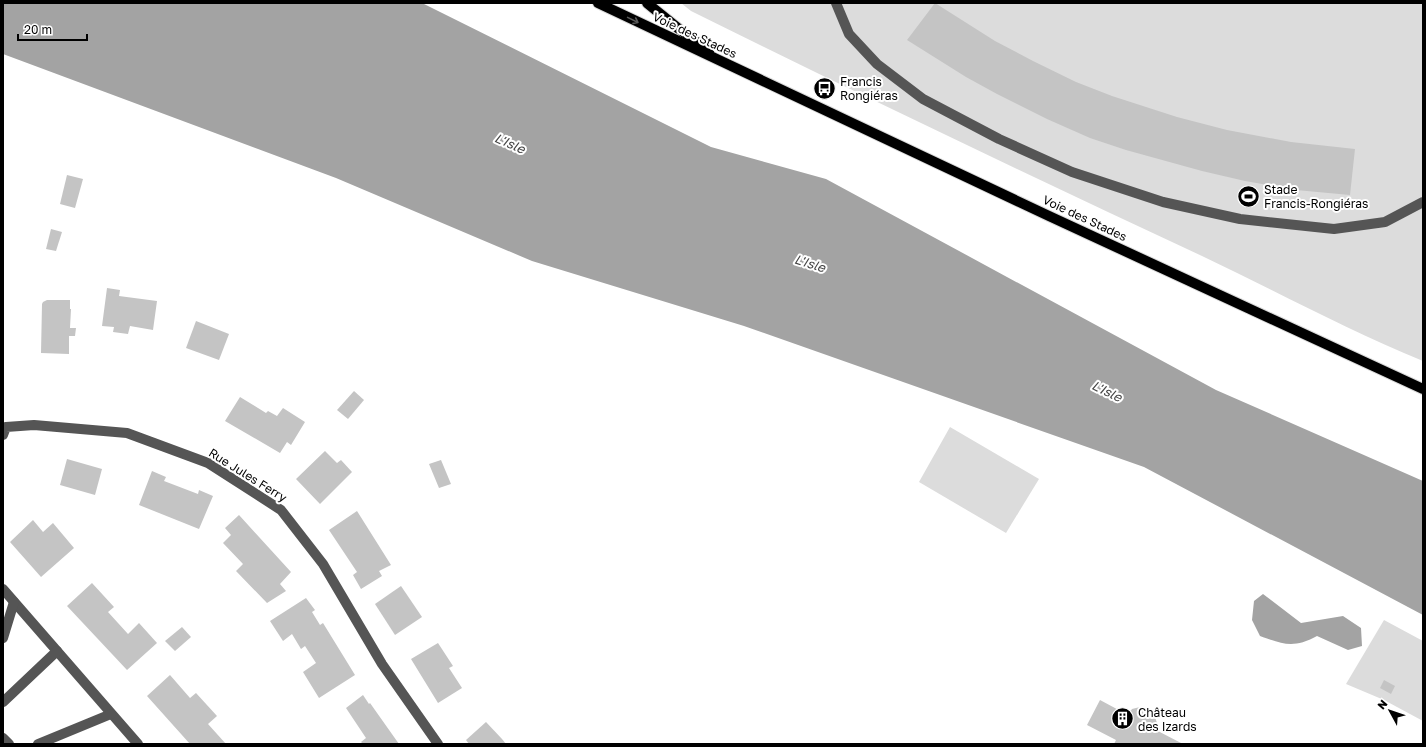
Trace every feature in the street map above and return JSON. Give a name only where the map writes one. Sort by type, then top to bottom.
[{"type":"main road","name":"Voie des Stades","points":[[598,3],[1423,389]]},
{"type":"main road","name":"Voie des Stades","points":[[647,3],[679,29],[738,69]]},
{"type":"street","points":[[836,3],[849,34],[877,64],[923,99],[999,139],[1072,172],[1164,202],[1240,219],[1334,229],[1385,222],[1423,202]]},
{"type":"street","name":"Rue Jules Ferry","points":[[3,435],[6,427],[34,425],[127,433],[208,463],[281,510],[323,564],[382,664],[438,744]]},
{"type":"street","points":[[3,589],[138,744]]},
{"type":"street","points":[[3,638],[14,602]]},
{"type":"street","points":[[3,702],[57,652]]},
{"type":"street","points":[[38,744],[111,714]]},
{"type":"street","points":[[3,738],[9,744]]},
{"type":"shaded area","name":"Stade Francis-Rongiéras","points":[[681,3],[1423,3],[1423,361],[1339,323],[1202,256],[882,104],[691,11]]},
{"type":"shaded area","points":[[950,427],[1039,479],[1006,533],[919,482]]},
{"type":"shaded area","points":[[1384,620],[1423,641],[1423,721],[1384,700],[1346,684]]},
{"type":"water","name":"L'Isle","points":[[3,3],[422,3],[711,147],[826,179],[1216,390],[1423,481],[1423,615],[1144,467],[744,326],[532,261],[336,178],[3,54]]},
{"type":"water","points":[[1263,594],[1301,623],[1343,616],[1361,628],[1362,646],[1348,650],[1317,636],[1301,643],[1288,644],[1260,636],[1252,620],[1254,601]]},
{"type":"building","points":[[935,3],[995,41],[1033,61],[1076,82],[1112,96],[1177,117],[1227,130],[1291,142],[1355,149],[1350,195],[1296,190],[1245,181],[1202,171],[1126,150],[1090,138],[1047,119],[966,77],[907,40]]},
{"type":"building","points":[[67,175],[83,179],[75,208],[60,204]]},
{"type":"building","points":[[51,229],[62,232],[56,251],[46,249]]},
{"type":"building","points":[[107,288],[120,290],[119,296],[157,301],[153,330],[130,326],[128,334],[113,332],[114,327],[102,326]]},
{"type":"building","points":[[47,300],[70,300],[70,328],[76,328],[75,336],[69,336],[69,354],[41,353],[42,304]]},
{"type":"building","points":[[196,321],[229,334],[219,360],[186,348]]},
{"type":"building","points":[[354,391],[364,400],[348,419],[337,410]]},
{"type":"building","points":[[240,397],[266,413],[268,411],[277,416],[283,408],[305,422],[291,445],[287,442],[280,453],[225,421]]},
{"type":"building","points":[[325,451],[337,463],[341,460],[352,472],[320,504],[296,479]]},
{"type":"building","points":[[67,459],[102,469],[95,495],[60,485]]},
{"type":"building","points":[[441,460],[451,484],[439,488],[429,464]]},
{"type":"building","points":[[152,471],[166,477],[164,481],[198,494],[199,490],[213,496],[199,529],[139,505]]},
{"type":"building","points":[[357,511],[391,565],[379,571],[382,576],[361,589],[353,575],[357,572],[329,530]]},
{"type":"building","points":[[239,515],[291,572],[280,584],[286,591],[267,603],[236,571],[243,564],[223,543],[231,535],[225,528]]},
{"type":"building","points":[[33,520],[43,532],[53,523],[74,548],[41,577],[10,542]]},
{"type":"building","points":[[92,583],[114,607],[108,612],[128,634],[139,623],[157,643],[127,670],[67,606]]},
{"type":"building","points":[[401,586],[422,617],[395,635],[375,604]]},
{"type":"building","points":[[306,598],[315,610],[312,612],[320,625],[323,623],[355,675],[319,698],[303,672],[316,663],[305,646],[301,649],[292,634],[283,641],[270,621]]},
{"type":"building","points":[[182,627],[191,637],[175,651],[165,641]]},
{"type":"building","points":[[438,643],[453,666],[449,668],[462,688],[438,703],[411,659]]},
{"type":"building","points":[[170,675],[190,698],[196,693],[217,716],[208,724],[226,744],[190,744],[147,696]]},
{"type":"building","points":[[1384,680],[1395,686],[1391,694],[1380,688]]},
{"type":"building","points":[[363,695],[399,744],[363,744],[361,742],[366,738],[346,708]]},
{"type":"building","name":"Château des Izards","points":[[1100,700],[1128,715],[1132,709],[1140,707],[1154,714],[1157,723],[1154,729],[1183,744],[1114,744],[1116,740],[1087,725]]},
{"type":"building","points":[[486,722],[506,744],[469,744],[466,740]]},
{"type":"place","name":"Francis Rongiéras","points":[[824,88]]},
{"type":"place","name":"Stade Francis-Rongiéras","points":[[1248,196]]},
{"type":"place","name":"Château des Izards","points":[[1123,719]]}]
